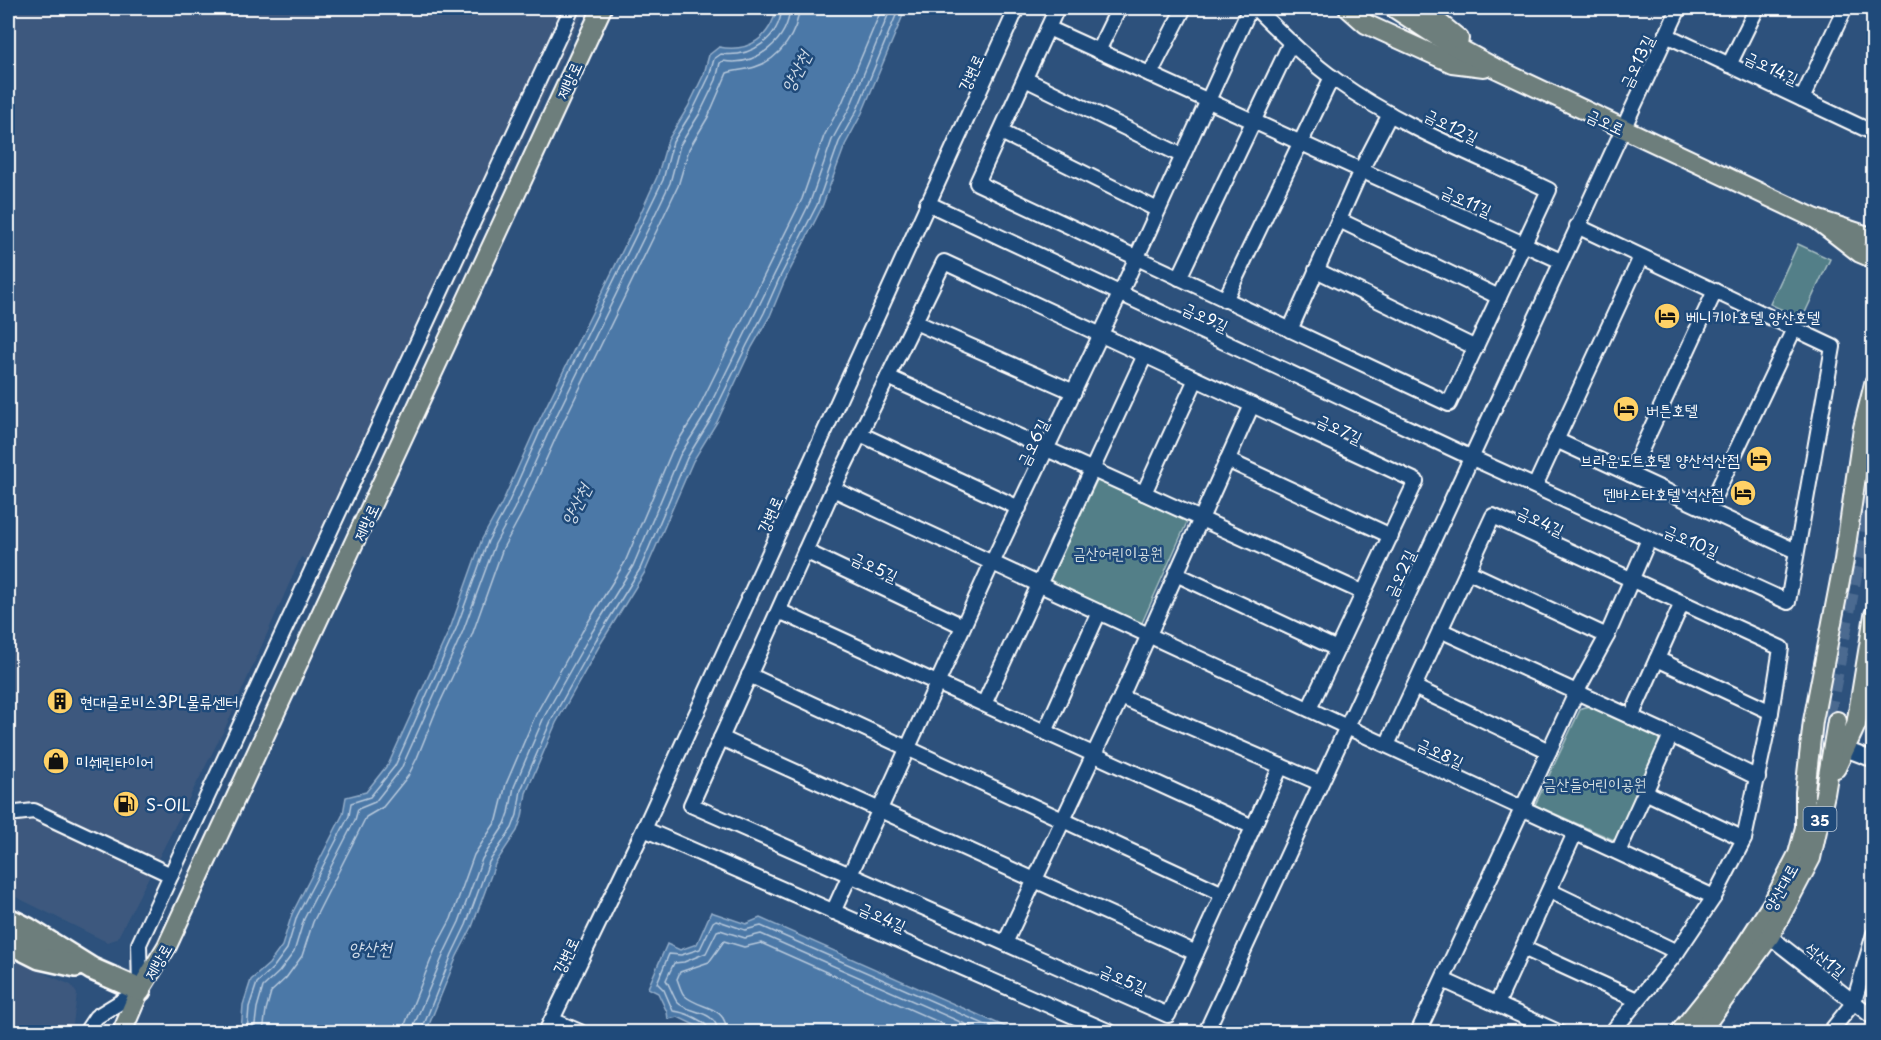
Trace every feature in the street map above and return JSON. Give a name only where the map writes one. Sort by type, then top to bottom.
[{"type":"highway","points":[[8,919],[92,969],[140,990]]},
{"type":"highway","points":[[8,942],[40,958],[92,969]]},
{"type":"main road","name":"제방로","points":[[122,1032],[140,990],[172,936],[602,8]]},
{"type":"main road","points":[[1348,8],[1366,24],[1452,63],[1495,68]]},
{"type":"main road","points":[[1421,8],[1495,68]]},
{"type":"main road","name":"금오로","points":[[1398,10],[1438,37],[1495,68],[1816,219],[1874,238]]},
{"type":"main road","name":"금오로","points":[[1816,219],[1869,258]]},
{"type":"main road","points":[[1805,826],[1805,792],[1813,721],[1844,560],[1874,384]]},
{"type":"main road","points":[[1825,794],[1856,725],[1874,615]]},
{"type":"main road","name":"양산대로","points":[[1680,1032],[1729,970],[1763,932],[1798,854],[1832,719],[1825,794],[1811,858],[1700,1032]]},
{"type":"street","points":[[86,1032],[96,1017],[140,990],[139,944],[572,8]]},
{"type":"street","name":"강변로","points":[[549,1026],[644,829],[1017,8]]},
{"type":"street","name":"금오12길","points":[[1057,8],[977,183],[1449,405],[1549,190],[1390,114],[1332,77],[1255,8]]},
{"type":"street","points":[[1098,51],[1119,8]]},
{"type":"street","points":[[1150,74],[1184,8]]},
{"type":"street","points":[[1137,258],[1250,8]]},
{"type":"street","name":"금오13길","points":[[1622,128],[1679,8]]},
{"type":"street","name":"금오14길","points":[[1729,65],[1757,8]]},
{"type":"street","name":"금오14길","points":[[1802,99],[1845,8]]},
{"type":"street","name":"금오11길","points":[[1048,28],[1561,261]]},
{"type":"street","name":"금오14길","points":[[1666,35],[1874,133]]},
{"type":"street","points":[[1179,278],[1291,42]]},
{"type":"street","points":[[1225,300],[1332,77]]},
{"type":"street","points":[[1024,79],[1183,156]]},
{"type":"street","points":[[1290,330],[1361,170],[1390,114]]},
{"type":"street","name":"금오2길","points":[[1206,1032],[1622,128]]},
{"type":"street","points":[[1001,132],[1158,210]]},
{"type":"street","name":"금오9길","points":[[927,204],[1470,457]]},
{"type":"street","points":[[1339,220],[1499,297]]},
{"type":"street","name":"금오10길","points":[[1470,457],[1788,602],[1833,347],[1576,226]]},
{"type":"street","points":[[1535,486],[1641,257]]},
{"type":"street","name":"금오6길","points":[[992,563],[1137,258]]},
{"type":"street","name":"금오7길","points":[[833,489],[944,262],[1416,481],[1309,709]]},
{"type":"street","points":[[1316,270],[1476,348]]},
{"type":"street","points":[[1630,474],[1714,291]]},
{"type":"street","points":[[915,322],[1074,392]]},
{"type":"street","name":"금오10길","points":[[1708,510],[1794,329]]},
{"type":"street","points":[[984,704],[1145,355]]},
{"type":"street","points":[[888,377],[1364,593]]},
{"type":"street","points":[[1144,493],[1196,379]]},
{"type":"street","points":[[1005,943],[1121,697],[1252,405]]},
{"type":"street","points":[[860,434],[1018,508]]},
{"type":"street","name":"금오10길","points":[[1557,440],[1796,551]]},
{"type":"street","points":[[1227,460],[1390,536]]},
{"type":"street","points":[[833,489],[1346,727]]},
{"type":"street","name":"금오5길","points":[[833,489],[691,805],[1168,1015],[1281,766]]},
{"type":"street","name":"금오4길","points":[[1387,745],[1493,516],[1781,648],[1771,712],[1744,839],[1714,897],[1677,952],[1612,1032]]},
{"type":"street","points":[[1418,1032],[1577,692],[1607,636],[1649,539]]},
{"type":"street","name":"금오5길","points":[[806,551],[963,626]]},
{"type":"street","points":[[832,912],[992,563]]},
{"type":"street","points":[[1467,571],[1607,636]]},
{"type":"street","points":[[1176,574],[1337,649]]},
{"type":"street","points":[[1631,717],[1682,603]]},
{"type":"street","points":[[778,611],[1253,827]]},
{"type":"street","points":[[1045,732],[1099,612]]},
{"type":"street","points":[[1440,630],[1671,735],[1758,778]]},
{"type":"street","points":[[1657,659],[1771,712]]},
{"type":"street","points":[[749,675],[1223,894]]},
{"type":"street","points":[[1414,687],[1549,751]]},
{"type":"street","points":[[1121,697],[1320,783]]},
{"type":"street","name":"금오8길","points":[[1346,727],[1714,897]]},
{"type":"street","points":[[1618,852],[1671,735]]},
{"type":"street","points":[[721,738],[1196,953]]},
{"type":"street","points":[[1845,749],[1874,760]]},
{"type":"street","points":[[1646,792],[1744,839]]},
{"type":"street","points":[[8,814],[34,811],[171,875]]},
{"type":"street","name":"금오4길","points":[[644,829],[1110,1032]]},
{"type":"street","points":[[1497,1004],[1575,833]]},
{"type":"street","points":[[1550,891],[1677,952]]},
{"type":"street","name":"석산1길","points":[[1763,932],[1874,1017]]},
{"type":"street","points":[[1830,1032],[1854,1002],[1874,934]]},
{"type":"street","points":[[1523,948],[1638,1000]]},
{"type":"street","points":[[1443,980],[1558,1032]]},
{"type":"street","points":[[549,1026],[580,1032]]},
{"type":"shaded area","points":[[8,8],[586,8],[322,568],[301,557],[226,726],[117,939],[107,942],[8,893]]},
{"type":"shaded area","points":[[8,958],[71,985],[77,994],[73,1024],[67,1032],[8,1032]]},
{"type":"green space","points":[[1798,244],[1830,259],[1802,319],[1770,304]]},
{"type":"green space","name":"금산어린이공원","points":[[1097,480],[1188,520],[1141,625],[1049,582]]},
{"type":"green space","name":"금산들어린이공원","points":[[1589,706],[1658,736],[1660,745],[1616,841],[1535,805],[1581,708]]},
{"type":"water","name":"양산천","points":[[777,8],[906,8],[862,113],[845,145],[822,207],[717,422],[693,461],[645,572],[601,643],[556,723],[526,793],[517,831],[495,864],[472,927],[457,956],[426,1032],[241,1032],[243,1005],[251,980],[269,964],[282,946],[292,914],[343,814],[346,797],[366,792],[389,763],[451,626],[482,539],[502,503],[537,425],[637,221],[657,177],[668,140],[704,74],[709,55],[719,47],[740,48],[757,41],[769,27]]},
{"type":"water","points":[[711,912],[746,924],[760,918],[1017,1032],[709,1032],[678,1017],[668,1019],[658,993],[648,988],[667,944],[680,950],[697,944]]},
{"type":"tunnel","points":[[1826,717],[1874,465]]},
{"type":"place","name":"베니키아호텔 양산호텔","points":[[1667,316]]},
{"type":"place","name":"버튼호텔","points":[[1626,409]]},
{"type":"place","name":"브라운도트호텔 양산석산점","points":[[1759,459]]},
{"type":"place","name":"덴바스타호텔 석산점","points":[[1743,493]]},
{"type":"place","name":"현대글로비스3PL물류센터","points":[[60,701]]},
{"type":"place","name":"미쉐린타이어","points":[[56,761]]},
{"type":"place","name":"S-OIL","points":[[126,804]]}]
